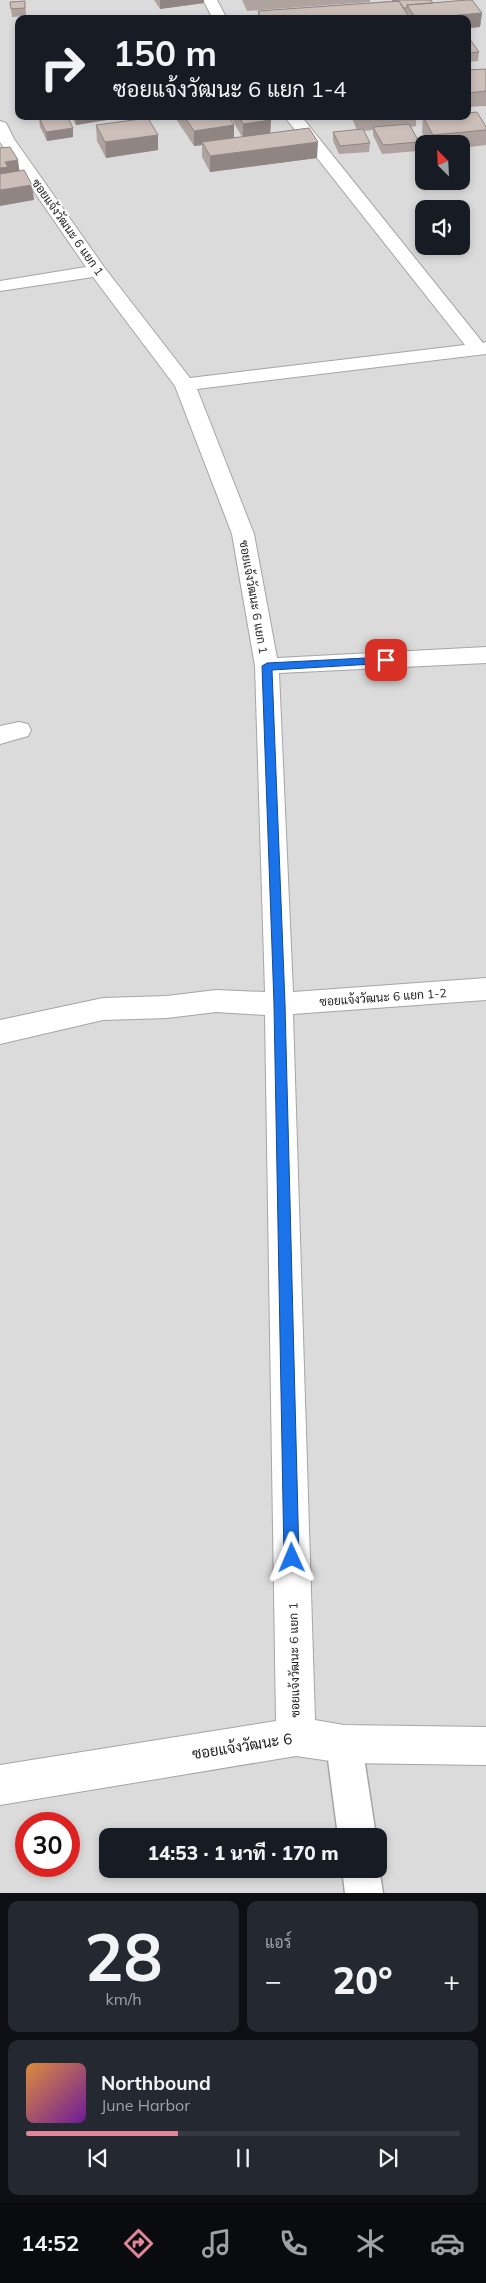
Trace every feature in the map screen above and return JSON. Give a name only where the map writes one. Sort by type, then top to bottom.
[{"type":"street","points":[[210,0],[218,15]]},
{"type":"street","points":[[295,120],[482,349]]},
{"type":"street","name":"ซอยแจ้งวัฒนะ 6 แยก 1","points":[[0,126],[6,139],[98,270],[185,385],[243,534],[267,666],[279,1004],[296,1737]]},
{"type":"street","points":[[0,286],[98,270]]},
{"type":"street","points":[[185,385],[482,349]]},
{"type":"street","points":[[267,666],[486,656]]},
{"type":"street","name":"ซอยแจ้งวัฒนะ 6 แยก 1-2","points":[[0,1032],[103,1009],[167,1006],[216,1001],[279,1004],[486,989]]},
{"type":"street","name":"ซอยแจ้งวัฒนะ 6","points":[[0,1785],[296,1737],[344,1744],[486,1746]]},
{"type":"lane","points":[[344,1744],[356,1828]]},
{"type":"lane","points":[[362,1878],[364,1893]]},
{"type":"shaded area","points":[[0,0],[486,0],[486,1893],[0,1893]]},
{"type":"building","points":[[393,0],[431,0],[433,3],[407,5],[407,8],[403,8],[399,1]]},
{"type":"building","points":[[472,0],[482,13],[413,15],[407,5]]},
{"type":"building","points":[[25,1],[25,8],[11,9],[10,2]]},
{"type":"building","points":[[399,1],[408,15],[260,15],[258,11]]},
{"type":"building","points":[[471,41],[479,52],[471,53]]},
{"type":"building","points":[[486,69],[486,91],[471,93],[471,70]]},
{"type":"building","points":[[477,112],[486,130],[433,135],[425,120],[471,120],[471,113]]},
{"type":"building","points":[[40,120],[69,120],[73,128],[46,132]]},
{"type":"building","points":[[133,120],[149,120],[158,135],[105,142],[96,125]]},
{"type":"building","points":[[187,120],[231,120],[234,125],[194,131]]},
{"type":"building","points":[[241,120],[271,120],[243,124]]},
{"type":"building","points":[[409,124],[415,135],[415,142],[383,145],[373,127]]},
{"type":"building","points":[[309,128],[318,142],[210,156],[202,142]]},
{"type":"building","points":[[363,129],[370,143],[340,146],[333,132]]},
{"type":"building","points":[[10,147],[18,160],[5,162],[8,167],[0,168],[0,148]]},
{"type":"building","points":[[24,170],[32,185],[0,190],[0,174]]},
{"type":"route","points":[[292,1558],[279,1004],[267,666],[386,660]]}]
